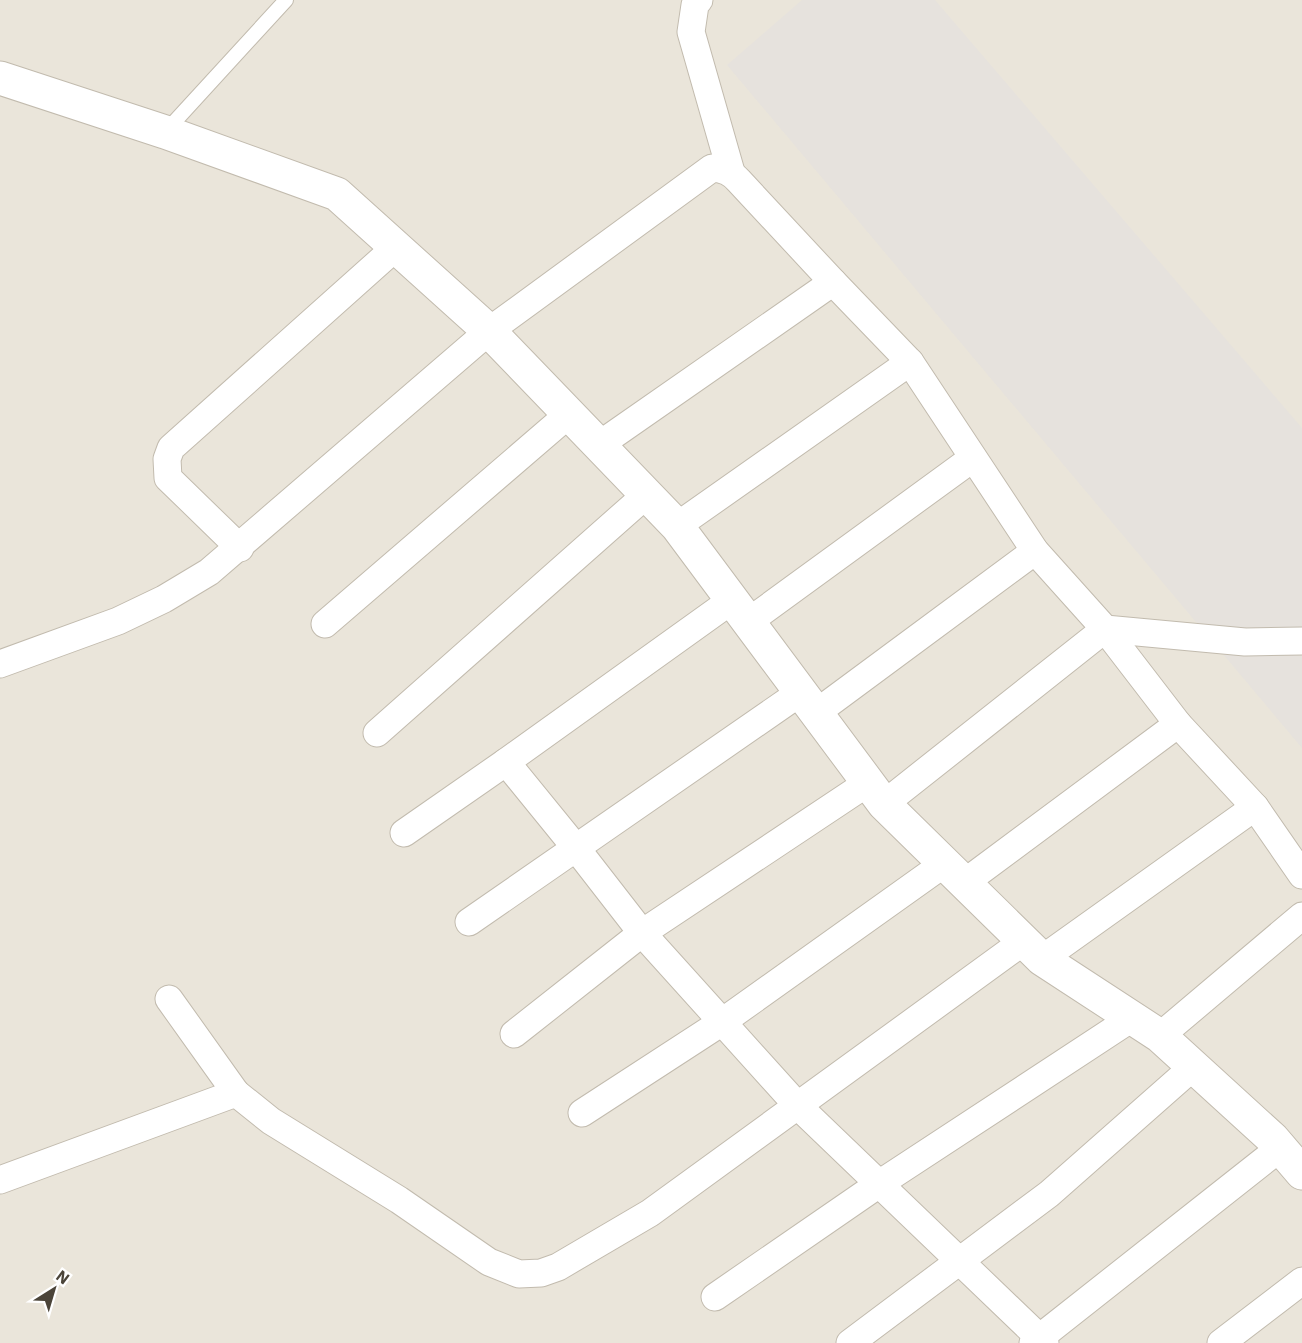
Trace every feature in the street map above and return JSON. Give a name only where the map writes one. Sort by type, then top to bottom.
[{"type":"street","points":[[699,0],[695,5],[691,33],[731,172],[910,362],[1035,551],[1105,629],[1178,724],[1255,807],[1302,875]]},
{"type":"street","points":[[0,78],[165,132],[337,194],[489,331],[677,526],[876,793],[1033,950],[1160,1036],[1280,1148],[1302,1173]]},
{"type":"street","points":[[0,664],[118,621],[164,599],[209,572],[240,548],[489,331],[712,168],[731,172]]},
{"type":"street","points":[[240,548],[168,478],[166,459],[171,448],[396,247]]},
{"type":"street","points":[[599,445],[833,282]]},
{"type":"street","points":[[677,526],[910,362]]},
{"type":"street","points":[[325,624],[569,414]]},
{"type":"street","points":[[404,833],[506,762],[973,458]]},
{"type":"street","points":[[377,733],[646,494]]},
{"type":"street","points":[[469,922],[576,848],[808,702],[1035,551]]},
{"type":"street","points":[[514,1034],[642,933],[876,793],[1105,629],[1245,642],[1302,641]]},
{"type":"street","points":[[582,1113],[955,873],[1178,724]]},
{"type":"street","points":[[506,762],[642,933],[798,1106],[1040,1341],[1280,1148]]},
{"type":"street","points":[[168,999],[236,1093],[271,1121],[399,1200],[489,1262],[519,1274],[541,1273],[558,1267],[639,1219],[798,1106],[1033,950],[1255,807]]},
{"type":"street","points":[[1160,1036],[1302,916]]},
{"type":"street","points":[[715,1297],[879,1184],[1132,1018]]},
{"type":"street","points":[[850,1343],[1049,1194],[1193,1067]]},
{"type":"street","points":[[0,1180],[236,1093]]},
{"type":"street","points":[[1221,1343],[1302,1281]]},
{"type":"lane","points":[[165,132],[286,0]]},
{"type":"shaded area","points":[[0,0],[1302,0],[1302,1343],[0,1343]]},
{"type":"shaded area","points":[[802,0],[935,0],[1302,428],[1302,748],[727,65]]}]
